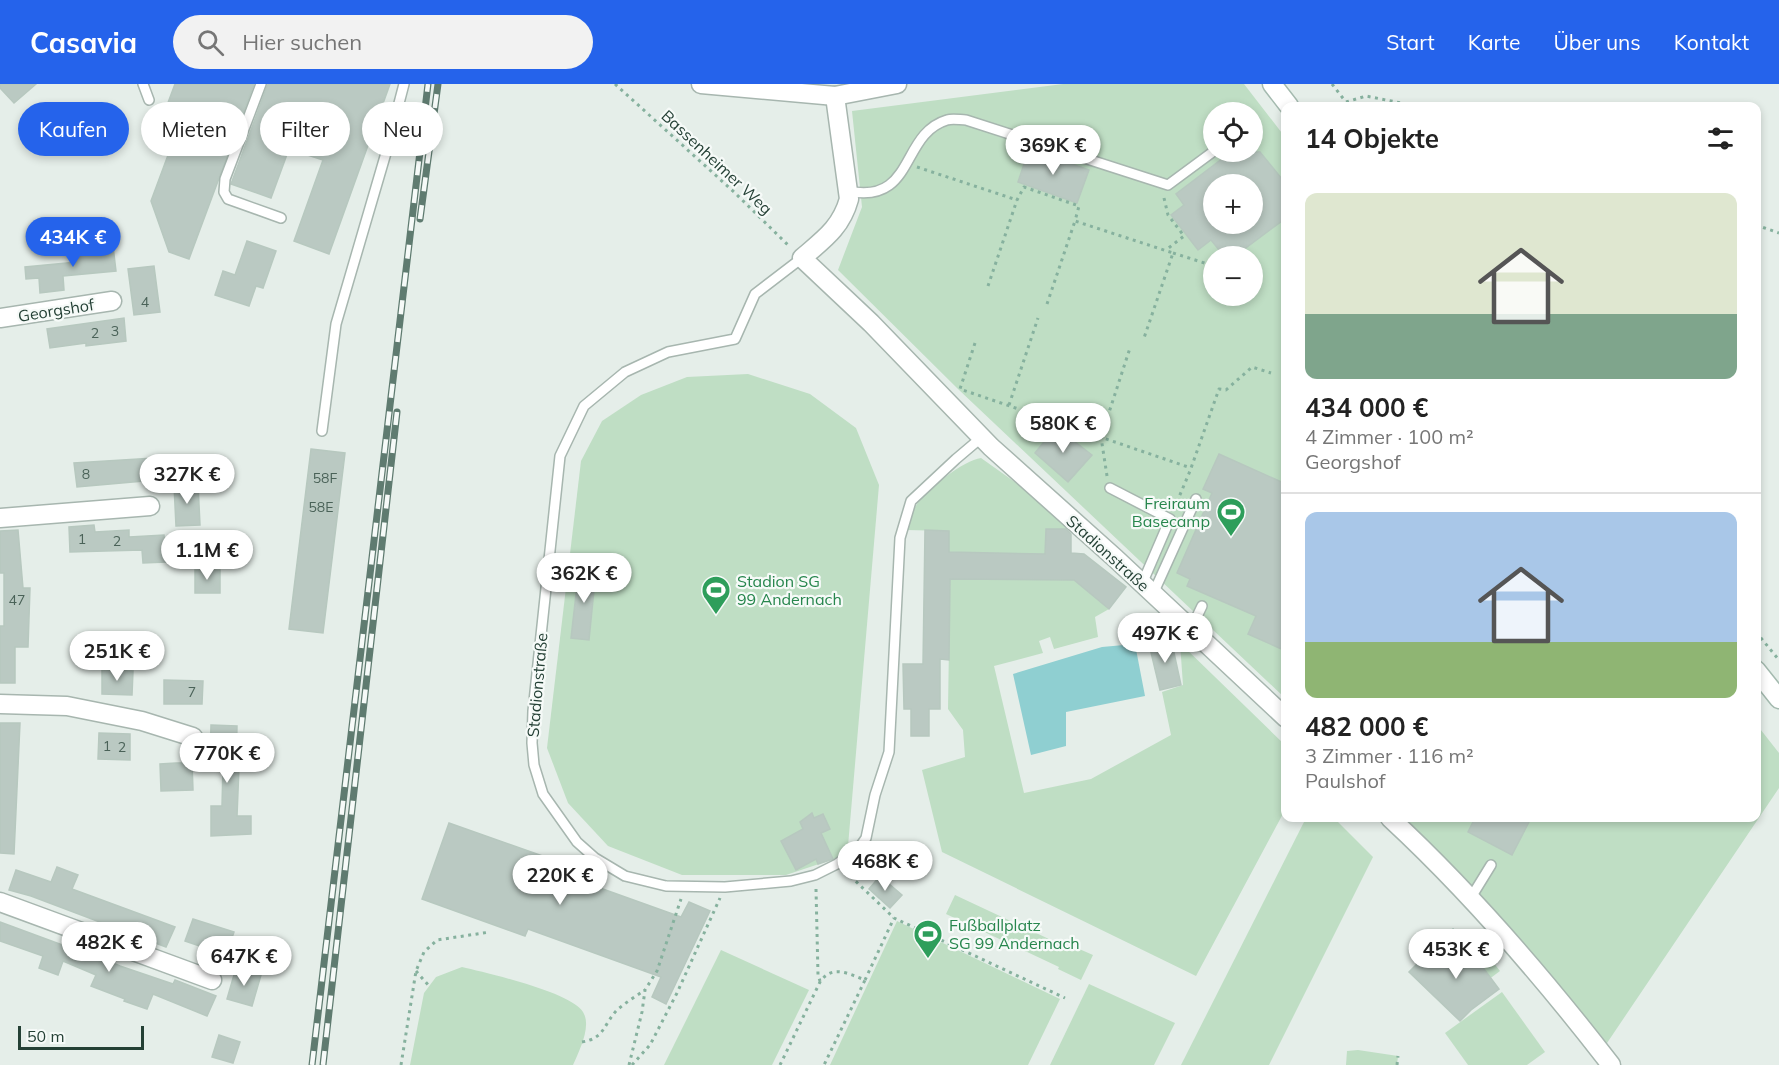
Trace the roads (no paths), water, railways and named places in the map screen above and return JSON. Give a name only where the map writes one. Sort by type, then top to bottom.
[{"type":"street","points":[[701,84],[835,96],[897,84]]},
{"type":"street","points":[[1272,84],[1286,102]]},
{"type":"street","name":"Stadionstraße","points":[[835,96],[849,199],[846,211],[836,228],[802,258],[871,323],[991,447],[1281,713]]},
{"type":"street","name":"Georgshof","points":[[0,318],[112,301]]},
{"type":"street","points":[[0,518],[150,506]]},
{"type":"street","points":[[1761,676],[1779,699]]},
{"type":"street","points":[[0,704],[67,706],[142,722],[193,737]]},
{"type":"street","points":[[1394,822],[1494,920],[1611,1065]]},
{"type":"street","points":[[0,902],[212,980]]},
{"type":"lane","points":[[143,84],[149,100]]},
{"type":"lane","points":[[261,84],[225,179],[224,192],[228,199],[281,218]]},
{"type":"lane","points":[[322,431],[336,324],[404,84]]},
{"type":"lane","points":[[848,191],[864,195],[887,188],[907,163],[925,134],[937,124],[949,119],[966,120],[1168,185],[1203,159]]},
{"type":"lane","name":"Stadionstraße","points":[[802,258],[755,294],[735,339],[668,352],[625,372],[584,406],[560,456],[533,711],[532,743],[534,765],[543,794],[577,842],[595,858],[625,876],[666,886],[725,887],[791,881],[815,875],[837,864],[859,848],[866,838],[875,795],[889,752],[900,538],[911,501],[982,437]]},
{"type":"lane","points":[[1110,488],[1170,519],[1148,589]]},
{"type":"lane","points":[[1148,589],[1196,499]]},
{"type":"lane","points":[[1191,629],[1202,606]]},
{"type":"lane","points":[[1469,897],[1491,865]]},
{"type":"water","points":[[1135,644],[1145,696],[1066,712],[1066,746],[1031,755],[1013,674],[1102,647]]},
{"type":"railway","points":[[312,1065],[428,84]]},
{"type":"railway","points":[[420,219],[438,84]]},
{"type":"railway","points":[[323,1065],[397,412]]},
{"type":"place","name":"Freiraum Basecamp","points":[[1231,538]]},
{"type":"place","name":"Stadion SG 99 Andernach","points":[[716,616]]},
{"type":"place","name":"Fußballplatz SG 99 Andernach","points":[[928,960]]}]
